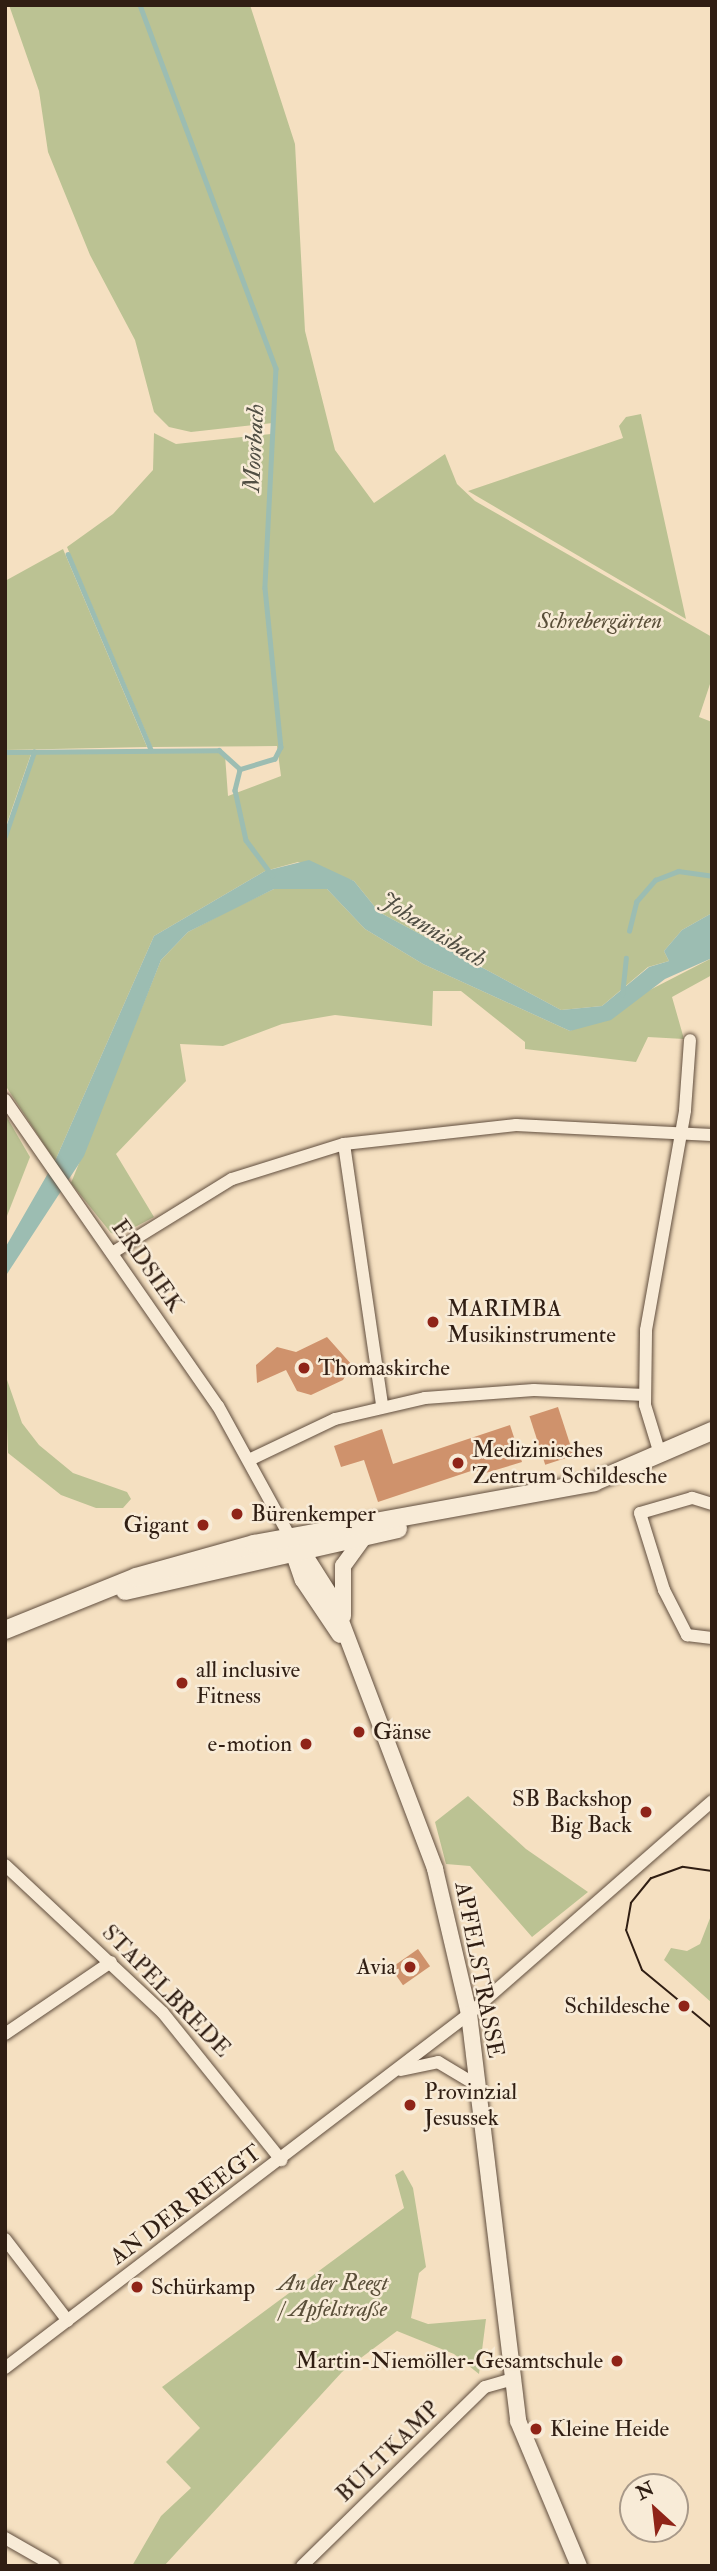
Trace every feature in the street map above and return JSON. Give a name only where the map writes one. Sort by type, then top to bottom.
[{"type":"main road","points":[[295,1547],[364,1537],[594,1482],[712,1431]]},
{"type":"main road","points":[[5,1630],[87,1599],[295,1547],[507,1502]]},
{"type":"street","points":[[660,1454],[645,1395],[650,1290],[681,1134],[691,1040]]},
{"type":"street","name":"ERDSIEK","points":[[5,1100],[112,1253],[249,1460],[295,1547]]},
{"type":"street","points":[[112,1253],[232,1179],[344,1144],[516,1125],[712,1135]]},
{"type":"street","points":[[344,1144],[382,1406]]},
{"type":"street","points":[[249,1460],[307,1430],[382,1406],[480,1391],[645,1395]]},
{"type":"street","points":[[712,1504],[692,1498],[639,1513],[664,1590],[687,1635],[712,1638]]},
{"type":"street","points":[[344,1639],[343,1566],[364,1537]]},
{"type":"street","name":"APFELSTRASSE","points":[[295,1547],[333,1600],[344,1639],[423,1830],[469,2014],[509,2380],[528,2452],[579,2566]]},
{"type":"street","name":"AN DER REEGT","points":[[5,2368],[469,2014],[712,1801]]},
{"type":"street","name":"STAPELBREDE","points":[[5,1865],[111,1962],[203,2056],[281,2160]]},
{"type":"street","points":[[5,2034],[111,1962]]},
{"type":"street","name":"AN DER REEGT","points":[[391,2074],[438,2062],[478,2085]]},
{"type":"street","points":[[5,2239],[68,2321]]},
{"type":"street","name":"BULTKAMP","points":[[302,2566],[485,2387],[509,2380]]},
{"type":"street","points":[[5,2538],[54,2566]]},
{"type":"green space","name":"Schrebergärten","points":[[9,5],[250,5],[295,144],[305,331],[335,450],[374,503],[445,454],[457,484],[475,501],[712,637],[712,678],[699,717],[712,722],[712,913],[682,930],[664,951],[669,961],[648,967],[602,1006],[561,1010],[379,912],[354,881],[298,862],[265,871],[154,936],[55,1161],[5,1085],[5,843],[36,753],[214,751],[225,755],[228,796],[281,776],[277,746],[152,747],[67,547],[113,514],[153,470],[154,433],[176,444],[271,434],[273,423],[191,432],[169,427],[154,412],[135,340],[90,255],[48,152],[39,91]]},
{"type":"green space","points":[[641,414],[686,619],[468,491],[623,438],[619,426],[626,417]]},
{"type":"green space","points":[[63,549],[147,747],[5,750],[5,581]]},
{"type":"green space","points":[[5,754],[31,754],[5,829]]},
{"type":"green space","points":[[312,884],[327,889],[365,929],[423,964],[570,1031],[712,958],[712,975],[672,997],[684,1039],[648,1037],[636,1062],[525,1049],[525,1042],[461,991],[433,991],[432,1026],[335,1015],[282,1024],[223,1046],[180,1044],[186,1081],[116,1154],[154,1217],[120,1235],[111,1233],[71,1183],[161,960],[188,932],[230,910],[274,889]]},
{"type":"green space","points":[[5,1114],[30,1157],[5,1221]]},
{"type":"green space","points":[[5,1374],[22,1423],[39,1445],[73,1473],[127,1492],[131,1499],[123,1508],[96,1508],[61,1495],[8,1453]]},
{"type":"green space","points":[[468,1796],[526,1849],[588,1892],[532,1937],[470,1866],[446,1864],[435,1822]]},
{"type":"green space","points":[[712,1913],[712,2003],[664,1960],[671,1948],[687,1951],[700,1944]]},
{"type":"green space","name":"An der Reegt / Apfelstraße","points":[[403,2170],[413,2188],[426,2267],[419,2273],[411,2318],[428,2324],[486,2319],[479,2374],[454,2354],[397,2331],[342,2372],[164,2566],[132,2566],[161,2516],[191,2488],[166,2462],[200,2428],[162,2387],[404,2208],[395,2175]]},
{"type":"water","points":[[309,860],[354,881],[379,912],[561,1010],[602,1006],[649,967],[669,961],[664,951],[682,930],[712,913],[712,958],[665,979],[611,1020],[570,1031],[423,964],[365,929],[327,889],[274,889],[188,932],[161,960],[84,1156],[5,1277],[5,1248],[55,1161],[154,936],[265,871]]},
{"type":"building","name":"Thomaskirche","points":[[327,1337],[352,1365],[343,1380],[311,1395],[297,1391],[286,1370],[257,1383],[256,1365],[277,1347],[296,1352]]},
{"type":"building","name":"Medizinisches Zentrum Schildesche","points":[[558,1407],[574,1456],[545,1465],[529,1416]]},
{"type":"building","name":"Medizinisches Zentrum Schildesche","points":[[510,1425],[522,1462],[479,1475],[477,1469],[378,1502],[364,1460],[341,1467],[334,1446],[382,1429],[393,1464]]},
{"type":"building","name":"Avia","points":[[418,1949],[430,1966],[403,1985],[391,1968]]},
{"type":"waterway","name":"Moorbach","points":[[140,5],[276,368],[265,588],[281,747],[275,759],[240,770],[235,790],[246,840],[272,875]]},
{"type":"waterway","points":[[68,554],[151,750]]},
{"type":"waterway","points":[[5,752],[219,750],[240,769]]},
{"type":"waterway","points":[[5,836],[34,752]]},
{"type":"waterway","points":[[629,931],[636,902],[655,880],[678,871],[712,876]]},
{"type":"waterway","points":[[622,995],[626,958]]},
{"type":"tram line","points":[[712,1871],[682,1867],[651,1878],[631,1903],[626,1930],[642,1970],[712,2028]]},
{"type":"place","name":"MARIMBA Musikinstrumente","points":[[433,1322]]},
{"type":"place","name":"Thomaskirche","points":[[304,1368]]},
{"type":"place","name":"Medizinisches Zentrum Schildesche","points":[[458,1463]]},
{"type":"place","name":"Bürenkemper","points":[[237,1514]]},
{"type":"place","name":"Gigant","points":[[203,1525]]},
{"type":"place","name":"all inclusive Fitness","points":[[182,1683]]},
{"type":"place","name":"Gänse","points":[[359,1732]]},
{"type":"place","name":"e-motion","points":[[306,1744]]},
{"type":"place","name":"SB Backshop Big Back","points":[[646,1812]]},
{"type":"place","name":"Avia","points":[[410,1967]]},
{"type":"place","name":"Schildesche","points":[[684,2006]]},
{"type":"place","name":"Provinzial Jesussek","points":[[410,2105]]},
{"type":"place","name":"Schürkamp","points":[[137,2287]]},
{"type":"place","name":"Martin-Niemöller-Gesamtschule","points":[[617,2361]]},
{"type":"place","name":"Kleine Heide","points":[[536,2429]]},
{"type":"water label","name":"Johannisbach","points":[[433,930]]}]
